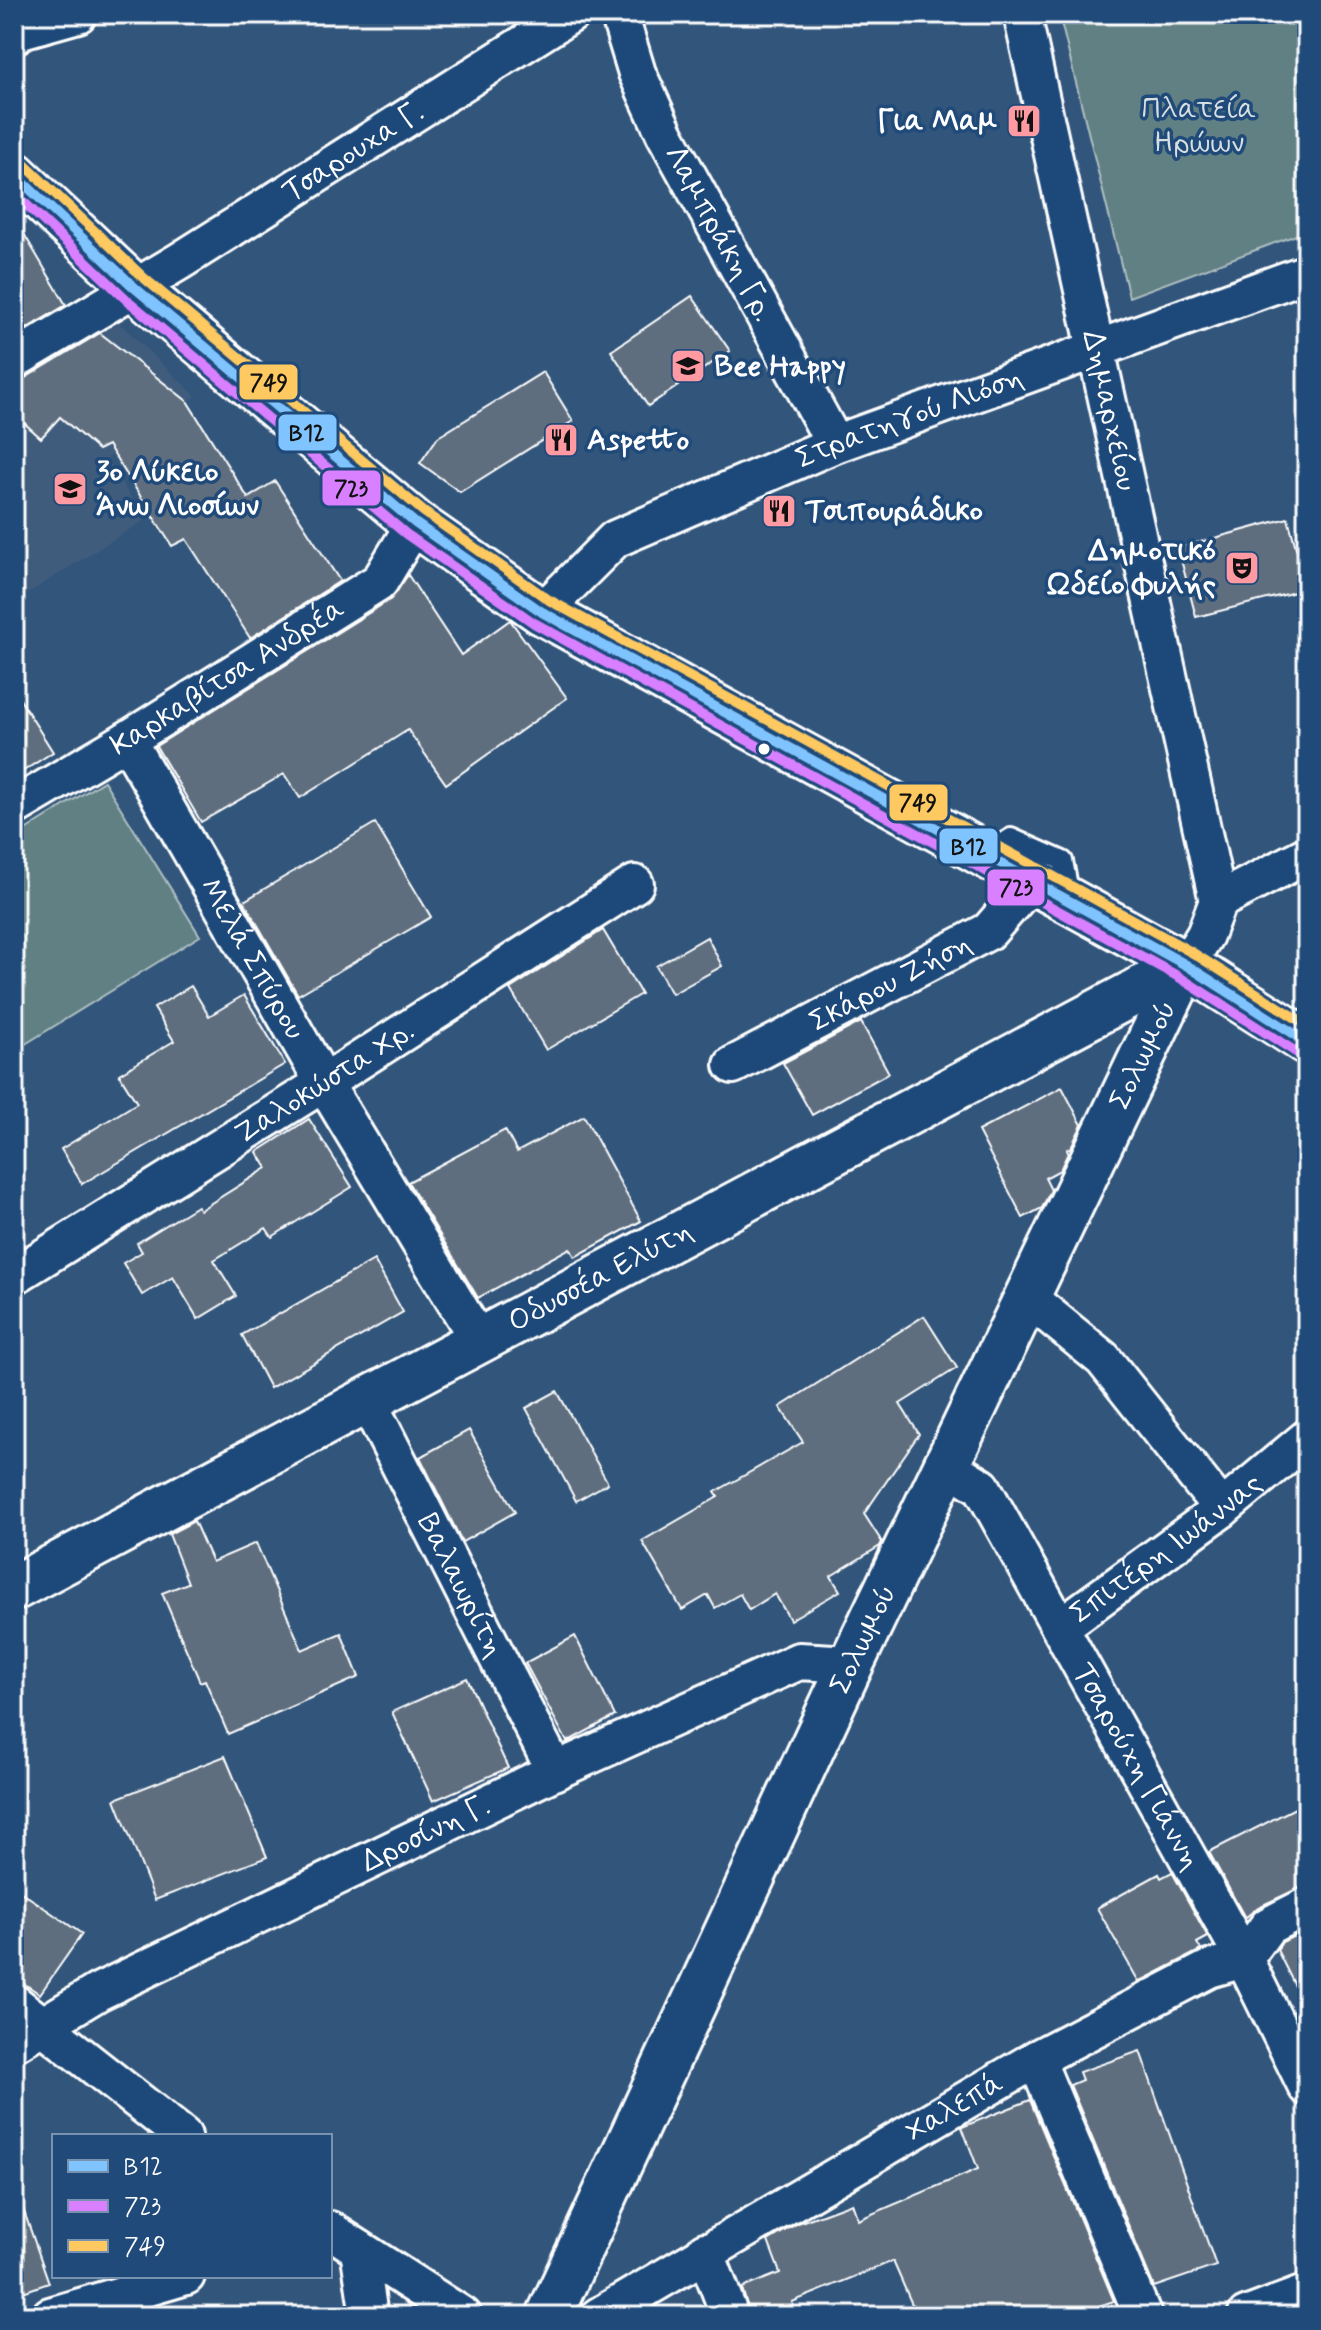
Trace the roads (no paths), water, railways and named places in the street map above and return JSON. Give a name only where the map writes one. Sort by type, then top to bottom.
[{"type":"street","points":[[14,36],[21,30],[78,14]]},
{"type":"street","name":"Τσαρουχα Γ.","points":[[14,360],[135,288],[571,14]]},
{"type":"street","name":"Λαμπράκη Γρ.","points":[[619,14],[637,73],[665,134],[835,444]]},
{"type":"street","name":"Δημαρχείου","points":[[1022,14],[1218,901]]},
{"type":"street","points":[[14,174],[135,288],[415,523],[542,612],[1186,965],[1307,1042]]},
{"type":"street","name":"Στρατηγού Λιόση","points":[[542,612],[615,539],[835,444],[1307,273]]},
{"type":"street","name":"Καρκαβίτσα Ανδρέα","points":[[14,807],[380,581],[415,523]]},
{"type":"street","name":"Μελά Σπύρου","points":[[127,740],[324,1083],[479,1341]]},
{"type":"street","points":[[1186,965],[1205,935],[1218,901],[1307,855]]},
{"type":"street","name":"Σκάρου Ζήση","points":[[733,1065],[989,931],[1032,881]]},
{"type":"street","name":"Ζαλοκώστα Χρ.","points":[[14,1276],[635,884]]},
{"type":"street","name":"Σολωμού","points":[[549,2316],[851,1664],[1186,965]]},
{"type":"street","name":"Οδυσσέα Ελύτη","points":[[14,1588],[1186,965]]},
{"type":"street","points":[[1027,1297],[1103,1359],[1222,1509]]},
{"type":"street","name":"Βαλαωρίτη","points":[[367,1400],[555,1771]]},
{"type":"street","name":"Σπιτέρη Ιωάννας","points":[[1060,1627],[1222,1509],[1307,1438]]},
{"type":"street","name":"Τσαρούχη Γιάννη","points":[[946,1465],[982,1487],[1244,1959],[1307,2087]]},
{"type":"street","name":"Δροσίνη Γ.","points":[[29,2034],[98,1992],[555,1771],[799,1661],[851,1664]]},
{"type":"street","points":[[1244,1959],[1268,1926],[1307,1906]]},
{"type":"street","name":"Χαλεπά","points":[[599,2316],[1036,2059],[1209,1969],[1244,1959]]},
{"type":"street","points":[[14,2003],[29,2034],[180,2134]]},
{"type":"street","points":[[1036,2059],[1143,2316]]},
{"type":"street","points":[[344,2239],[369,2316]]},
{"type":"street","points":[[344,2239],[463,2316]]},
{"type":"street","points":[[705,2251],[730,2316]]},
{"type":"street","points":[[50,2316],[179,2278]]},
{"type":"street","points":[[1246,2316],[1307,2293]]},
{"type":"lane","points":[[985,855],[1011,838],[1063,861],[1071,903]]},
{"type":"place","name":"Για Μαμ","points":[[1024,121]]},
{"type":"place","name":"Bee Happy","points":[[688,366]]},
{"type":"place","name":"Aspetto","points":[[561,440]]},
{"type":"place","name":"3ο Λύκειο Άνω Λιοσίων","points":[[70,489]]},
{"type":"place","name":"Τσιπουράδικο","points":[[779,511]]},
{"type":"place","name":"Δημοτικό Ωδείο Φυλής","points":[[1242,568]]},
{"type":"park label","name":"Πλατεία Ηρώων","points":[[1199,126]]}]
